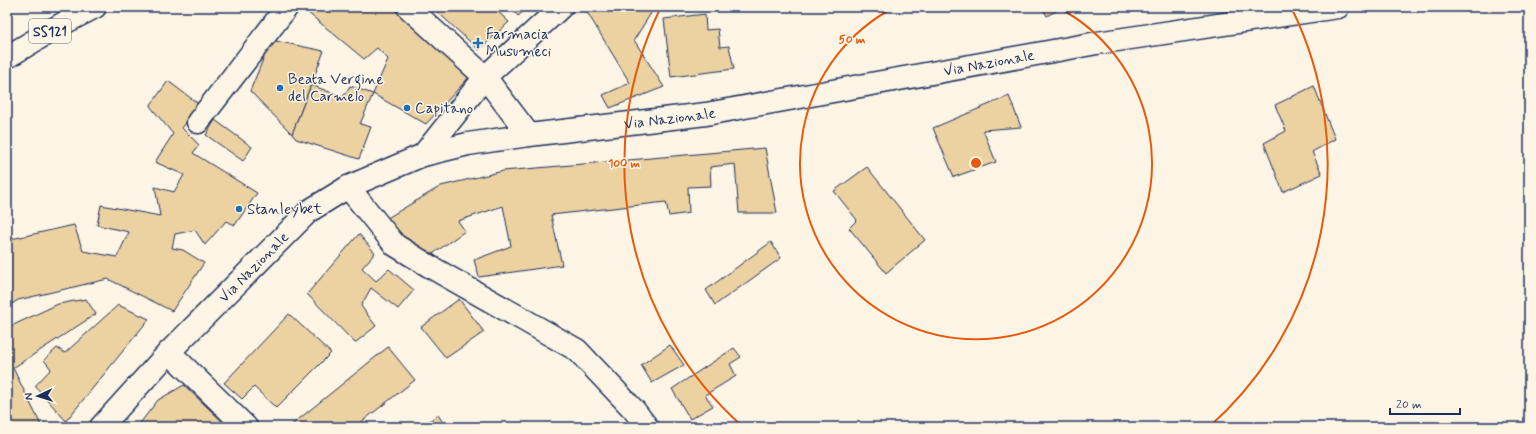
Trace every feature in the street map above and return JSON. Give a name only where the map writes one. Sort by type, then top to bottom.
[{"type":"main road","name":"SS121","points":[[7,57],[64,23],[95,7]]},
{"type":"main road","points":[[198,122],[287,7]]},
{"type":"main road","points":[[408,7],[485,77],[529,135]]},
{"type":"main road","points":[[423,155],[485,77],[561,7]]},
{"type":"main road","name":"Via Nazionale","points":[[101,427],[169,352],[309,211],[348,187],[423,155],[468,144],[529,135],[706,114],[1097,43],[1338,7]]},
{"type":"main road","points":[[348,187],[395,245],[577,350],[634,410],[647,427]]},
{"type":"main road","points":[[169,352],[246,427]]},
{"type":"building","points":[[301,7],[394,7],[470,76],[426,124],[373,94],[388,59],[377,48],[364,59]]},
{"type":"building","points":[[432,7],[493,7],[509,22],[479,50]]},
{"type":"building","points":[[510,7],[529,7],[518,16]]},
{"type":"building","points":[[584,7],[648,7],[651,13],[634,40],[664,87],[610,108],[603,95],[630,83]]},
{"type":"building","points":[[1042,7],[1063,7],[1047,16]]},
{"type":"building","points":[[705,14],[706,30],[718,29],[720,47],[729,46],[734,69],[671,77],[664,19]]},
{"type":"building","name":"Beata Vergine del Carmelo","points":[[271,40],[324,51],[292,134],[250,91]]},
{"type":"building","points":[[168,81],[200,105],[182,128],[199,145],[193,153],[257,193],[235,225],[226,221],[205,245],[195,230],[175,234],[172,248],[183,250],[204,263],[172,311],[108,279],[18,300],[7,307],[7,240],[74,225],[83,251],[117,257],[129,232],[97,225],[101,205],[160,216],[155,187],[174,192],[184,175],[155,162],[173,134],[150,106]]},
{"type":"building","points":[[311,85],[343,97],[350,86],[373,94],[360,124],[371,127],[359,159],[296,139],[292,134]]},
{"type":"building","points":[[1314,86],[1335,139],[1312,152],[1322,174],[1283,192],[1264,143],[1286,131],[1275,105]]},
{"type":"building","points":[[1009,96],[1021,127],[983,130],[996,162],[954,177],[933,128]]},
{"type":"building","points":[[215,120],[252,147],[243,161],[206,135]]},
{"type":"building","points":[[765,148],[777,213],[739,213],[735,164],[710,167],[711,186],[688,187],[689,213],[669,216],[666,202],[551,215],[562,265],[479,277],[474,260],[511,246],[503,206],[458,221],[465,231],[427,258],[403,241],[384,220],[441,186],[503,171]]},
{"type":"building","points":[[867,167],[925,240],[886,273],[849,228],[857,220],[834,191]]},
{"type":"building","points":[[359,234],[375,253],[362,268],[376,281],[389,269],[414,290],[398,309],[371,288],[361,306],[376,326],[355,343],[307,294]]},
{"type":"building","points":[[771,242],[781,258],[715,305],[706,290]]},
{"type":"building","points":[[86,299],[96,314],[13,368],[42,427],[7,427],[7,328],[58,304]]},
{"type":"building","points":[[459,299],[484,332],[446,358],[421,327]]},
{"type":"building","points":[[118,305],[149,319],[66,421],[35,386],[51,369],[44,360],[57,348],[65,353]]},
{"type":"building","points":[[289,314],[331,353],[276,408],[254,387],[242,399],[224,383]]},
{"type":"building","points":[[670,345],[684,365],[652,383],[641,365]]},
{"type":"building","points":[[388,347],[415,380],[355,427],[289,427]]},
{"type":"building","points":[[734,348],[741,357],[730,364],[736,376],[705,395],[713,406],[690,419],[672,389]]},
{"type":"building","points":[[184,385],[228,427],[137,427],[158,400]]},
{"type":"building","points":[[438,415],[446,427],[420,427]]},
{"type":"place","name":"Farmacia Musumeci","points":[[478,43]]},
{"type":"place","name":"Beata Vergine del Carmelo","points":[[280,88]]},
{"type":"place","name":"Capitano","points":[[407,108]]},
{"type":"place","name":"Stanleybet","points":[[239,209]]}]
